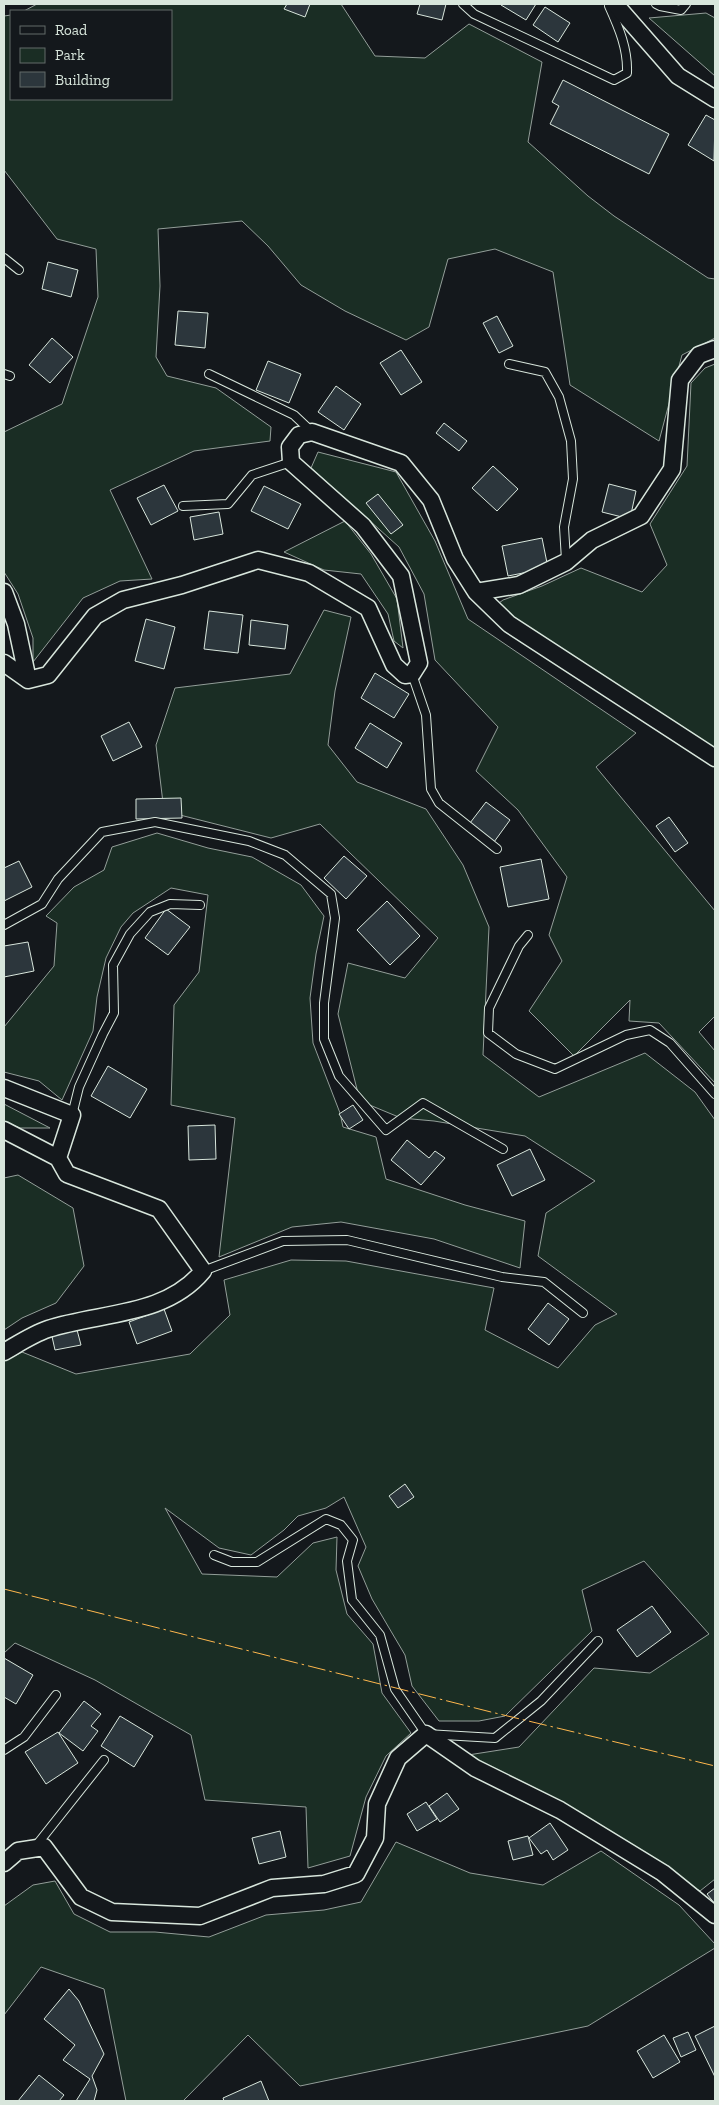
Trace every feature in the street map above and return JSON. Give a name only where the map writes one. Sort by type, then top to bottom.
[{"type":"street","points":[[615,4],[678,76],[715,100]]},
{"type":"street","points":[[476,592],[520,585],[566,562],[592,540],[641,516],[672,468],[680,380],[698,355],[715,349]]},
{"type":"street","points":[[4,663],[28,680],[48,675],[95,616],[124,600],[182,585],[258,560],[309,573],[368,608],[394,665],[405,674],[412,674],[420,663],[401,576],[363,526],[291,462],[290,446],[299,435],[312,432],[401,463],[431,500],[455,559],[476,592],[509,624],[715,758]]},
{"type":"street","points":[[4,592],[16,624],[28,680]]},
{"type":"street","points":[[4,1088],[72,1115],[58,1158]]},
{"type":"street","points":[[4,1130],[58,1158],[67,1174],[160,1209],[203,1271],[193,1283],[148,1307],[47,1329],[4,1352]]},
{"type":"street","points":[[4,1863],[18,1851],[44,1847],[81,1897],[112,1912],[200,1916],[272,1888],[324,1884],[356,1874],[375,1838],[377,1804],[398,1758],[426,1734],[475,1768],[560,1810],[663,1873],[715,1915]]},
{"type":"lane","points":[[462,4],[474,14],[614,80],[626,73],[627,62],[621,33],[608,4]]},
{"type":"lane","points":[[656,4],[681,10],[686,4]]},
{"type":"lane","points":[[4,258],[19,270]]},
{"type":"lane","points":[[509,364],[545,372],[559,397],[571,441],[573,479],[564,527],[566,562]]},
{"type":"lane","points":[[209,374],[294,415],[312,432]]},
{"type":"lane","points":[[183,506],[228,504],[252,475],[291,462]]},
{"type":"lane","points":[[412,674],[426,715],[430,789],[439,803],[497,849]]},
{"type":"lane","points":[[4,925],[42,904],[58,879],[102,832],[155,822],[249,841],[285,855],[331,894],[335,918],[332,956],[324,1003],[324,1039],[339,1076],[386,1130],[423,1103],[503,1150]]},
{"type":"lane","points":[[72,1115],[79,1087],[114,1013],[113,965],[130,934],[150,912],[170,904],[200,905]]},
{"type":"lane","points":[[528,935],[519,946],[488,1008],[488,1033],[516,1054],[555,1069],[626,1036],[650,1030],[670,1043],[715,1094]]},
{"type":"lane","points":[[203,1271],[283,1241],[347,1240],[502,1277],[544,1282],[583,1313]]},
{"type":"lane","points":[[214,1555],[232,1562],[257,1562],[326,1519],[341,1525],[353,1540],[346,1560],[352,1600],[380,1635],[395,1689],[426,1734],[495,1738],[542,1701],[598,1641]]},
{"type":"lane","points":[[4,1750],[24,1737],[56,1695]]},
{"type":"lane","points":[[33,1849],[104,1760]]},
{"type":"green space","points":[[37,4],[341,4],[375,56],[425,58],[469,24],[542,62],[528,142],[588,196],[614,216],[708,278],[715,279],[715,338],[682,355],[659,441],[570,385],[553,272],[495,249],[448,259],[429,327],[406,340],[345,311],[301,285],[268,246],[242,221],[158,229],[160,286],[156,357],[167,376],[216,388],[271,427],[270,441],[194,451],[110,490],[152,579],[120,581],[83,598],[33,662],[33,638],[18,594],[4,572],[4,432],[62,404],[98,297],[96,249],[57,239],[4,170],[4,16],[10,15],[10,100],[172,100],[172,10],[26,10]]},
{"type":"green space","points":[[706,13],[715,18],[715,76],[649,18]]},
{"type":"green space","points":[[715,364],[715,754],[495,606],[503,600],[542,586],[581,568],[642,592],[667,565],[650,524],[687,466],[691,383],[705,368]]},
{"type":"green space","points":[[318,452],[396,472],[435,541],[468,619],[636,733],[596,767],[715,911],[715,1016],[699,1032],[715,1051],[715,1083],[659,1023],[629,1021],[630,1000],[574,1056],[529,1011],[562,961],[549,935],[567,877],[518,810],[476,771],[498,727],[435,660],[424,594],[399,547],[311,468]]},
{"type":"green space","points":[[345,521],[371,554],[397,599],[403,648],[394,641],[388,614],[361,574],[324,570],[284,552]]},
{"type":"green space","points":[[324,610],[351,617],[335,691],[328,745],[357,782],[426,809],[463,865],[489,927],[483,1055],[539,1097],[645,1053],[695,1092],[715,1120],[715,1879],[700,1891],[468,1755],[519,1747],[594,1668],[650,1673],[709,1634],[644,1561],[582,1590],[592,1631],[505,1716],[479,1721],[439,1721],[412,1686],[405,1655],[372,1599],[358,1566],[366,1547],[344,1497],[326,1508],[298,1516],[284,1530],[251,1555],[219,1548],[165,1508],[202,1574],[277,1577],[313,1543],[337,1537],[336,1570],[347,1614],[373,1644],[382,1693],[411,1733],[386,1756],[366,1797],[350,1856],[308,1868],[306,1807],[205,1800],[191,1735],[95,1680],[15,1643],[4,1653],[4,1361],[22,1352],[76,1374],[190,1354],[230,1315],[224,1280],[291,1260],[346,1261],[494,1288],[485,1330],[558,1368],[595,1325],[617,1314],[538,1256],[546,1213],[595,1181],[525,1136],[434,1121],[401,1118],[360,1101],[338,1014],[348,963],[405,978],[438,938],[320,824],[271,838],[164,811],[156,745],[175,688],[290,674]]},
{"type":"green space","points":[[157,833],[208,848],[252,857],[301,885],[324,916],[310,998],[313,1043],[340,1113],[343,1127],[376,1137],[386,1179],[465,1205],[525,1221],[520,1268],[434,1239],[341,1222],[292,1227],[219,1257],[235,1118],[171,1105],[174,1005],[199,972],[208,895],[171,888],[133,913],[121,927],[106,958],[97,997],[93,1031],[62,1100],[39,1081],[4,1072],[4,1027],[54,966],[57,923],[46,916],[74,887],[104,870],[112,847]]},
{"type":"green space","points":[[4,1104],[50,1128],[20,1128],[4,1121]]},
{"type":"green space","points":[[18,1175],[73,1208],[84,1266],[56,1303],[22,1318],[4,1330],[4,1178]]},
{"type":"green space","points":[[396,1842],[470,1873],[543,1885],[601,1851],[679,1905],[715,1944],[715,1948],[588,2026],[300,2086],[248,2035],[183,2101],[126,2101],[104,1989],[41,1967],[4,2015],[4,1906],[33,1885],[55,1881],[74,1914],[110,1932],[155,1932],[209,1937],[266,1915],[324,1910],[361,1902]]},
{"type":"building","points":[[287,4],[310,4],[305,17],[284,9]]},
{"type":"building","points":[[420,4],[446,4],[442,20],[417,14]]},
{"type":"building","points":[[502,4],[536,4],[526,20]]},
{"type":"building","points":[[545,7],[570,23],[558,42],[533,25]]},
{"type":"building","points":[[563,80],[669,134],[649,174],[550,124],[559,106],[552,102]]},
{"type":"building","points":[[706,115],[715,120],[714,161],[688,145]]},
{"type":"building","points":[[48,262],[78,270],[71,297],[42,289]]},
{"type":"building","points":[[178,311],[208,313],[205,348],[175,345]]},
{"type":"building","points":[[497,316],[513,346],[499,353],[483,323]]},
{"type":"building","points":[[52,338],[73,357],[50,383],[29,365]]},
{"type":"building","points":[[401,350],[422,382],[401,395],[380,363]]},
{"type":"building","points":[[268,361],[301,374],[289,403],[256,390]]},
{"type":"building","points":[[336,386],[361,404],[344,430],[318,412]]},
{"type":"building","points":[[444,423],[467,441],[459,451],[436,433]]},
{"type":"building","points":[[493,466],[518,489],[497,511],[472,488]]},
{"type":"building","points":[[609,484],[636,491],[630,519],[602,512]]},
{"type":"building","points":[[164,485],[178,511],[151,525],[137,498]]},
{"type":"building","points":[[264,486],[301,504],[288,529],[251,511]]},
{"type":"building","points":[[378,494],[403,525],[391,534],[366,503]]},
{"type":"building","points":[[219,512],[223,534],[194,540],[190,517]]},
{"type":"building","points":[[542,538],[548,568],[508,576],[502,546]]},
{"type":"building","points":[[209,611],[243,615],[238,653],[204,649]]},
{"type":"building","points":[[146,619],[175,627],[164,669],[135,661]]},
{"type":"building","points":[[251,620],[288,625],[285,649],[249,645]]},
{"type":"building","points":[[375,673],[409,694],[394,718],[361,698]]},
{"type":"building","points":[[129,722],[142,747],[113,761],[101,736]]},
{"type":"building","points":[[370,723],[402,743],[387,768],[355,748]]},
{"type":"building","points":[[181,798],[182,818],[136,819],[136,799]]},
{"type":"building","points":[[486,802],[510,820],[494,842],[470,823]]},
{"type":"building","points":[[669,817],[688,843],[675,852],[656,826]]},
{"type":"building","points":[[344,856],[367,876],[346,899],[324,878]]},
{"type":"building","points":[[541,859],[549,899],[508,907],[500,867]]},
{"type":"building","points":[[19,861],[32,887],[4,901],[4,868]]},
{"type":"building","points":[[387,901],[420,936],[390,965],[357,930]]},
{"type":"building","points":[[166,909],[190,927],[168,955],[145,938]]},
{"type":"building","points":[[28,942],[34,971],[4,977],[4,946]]},
{"type":"building","points":[[108,1066],[147,1089],[130,1118],[91,1096]]},
{"type":"building","points":[[353,1105],[363,1120],[349,1129],[339,1114]]},
{"type":"building","points":[[215,1125],[216,1159],[189,1160],[188,1126]]},
{"type":"building","points":[[407,1140],[429,1158],[435,1151],[445,1158],[421,1185],[391,1160]]},
{"type":"building","points":[[530,1149],[545,1180],[512,1196],[497,1165]]},
{"type":"building","points":[[548,1303],[569,1319],[549,1345],[528,1329]]},
{"type":"building","points":[[164,1309],[172,1331],[137,1344],[129,1322]]},
{"type":"building","points":[[76,1326],[81,1345],[55,1350],[51,1332]]},
{"type":"building","points":[[405,1484],[414,1497],[398,1508],[389,1496]]},
{"type":"building","points":[[652,1606],[671,1632],[637,1657],[617,1630]]},
{"type":"building","points":[[4,1658],[33,1675],[16,1704],[4,1697]]},
{"type":"building","points":[[84,1701],[101,1714],[91,1726],[98,1731],[83,1751],[59,1733]]},
{"type":"building","points":[[120,1716],[153,1736],[134,1767],[101,1746]]},
{"type":"building","points":[[58,1732],[78,1763],[46,1784],[25,1752]]},
{"type":"building","points":[[447,1793],[459,1809],[440,1822],[429,1806]]},
{"type":"building","points":[[426,1802],[437,1819],[417,1831],[407,1814]]},
{"type":"building","points":[[550,1823],[568,1850],[553,1860],[547,1850],[541,1854],[529,1838]]},
{"type":"building","points":[[280,1831],[286,1857],[259,1864],[252,1838]]},
{"type":"building","points":[[528,1836],[533,1855],[513,1860],[508,1841]]},
{"type":"building","points":[[715,1888],[715,1904],[707,1894]]},
{"type":"building","points":[[69,1989],[79,2001],[104,2054],[92,2076],[97,2090],[94,2101],[76,2101],[90,2079],[63,2060],[75,2045],[44,2019]]},
{"type":"building","points":[[715,2026],[715,2077],[695,2036]]},
{"type":"building","points":[[688,2032],[696,2050],[681,2057],[673,2038]]},
{"type":"building","points":[[664,2035],[680,2062],[653,2078],[637,2051]]},
{"type":"building","points":[[39,2075],[64,2095],[59,2101],[18,2101]]},
{"type":"building","points":[[261,2081],[269,2101],[224,2101],[223,2098]]},
{"type":"power","points":[[4,1589],[491,1712],[715,1766]]}]
